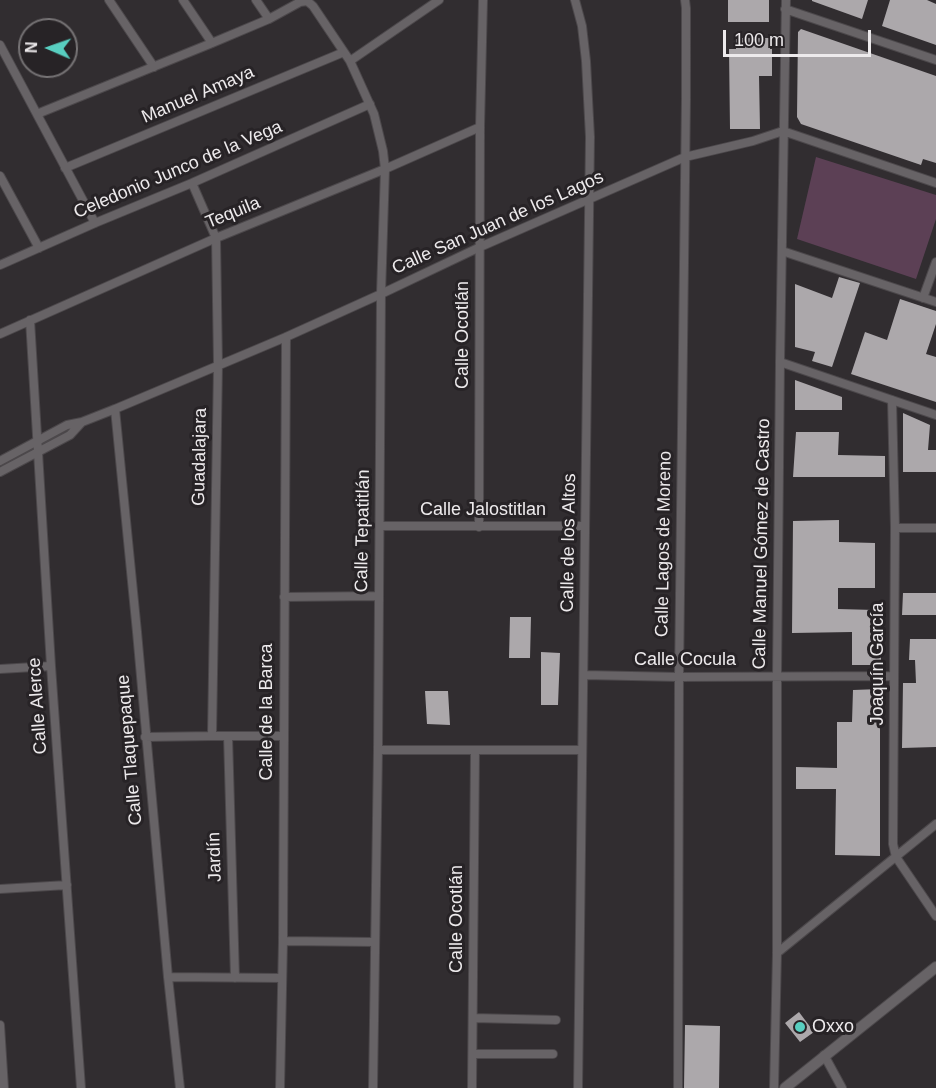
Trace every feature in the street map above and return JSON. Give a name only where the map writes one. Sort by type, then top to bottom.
[{"type":"street","points":[[110,0],[154,67]]},
{"type":"street","points":[[183,0],[212,43]]},
{"type":"street","points":[[37,114],[269,19],[256,0]]},
{"type":"street","points":[[350,61],[439,0]]},
{"type":"street","name":"Calle Ocotlán","points":[[479,527],[480,127],[483,0]]},
{"type":"street","name":"Calle de los Altos","points":[[575,0],[582,26],[589,90],[590,199],[578,1088]]},
{"type":"street","name":"Calle Lagos de Moreno","points":[[678,1088],[685,0]]},
{"type":"street","name":"Calle Tepatitlán","points":[[269,19],[300,2],[307,1],[314,6],[350,61],[370,104],[381,140],[385,169],[381,294],[373,1088]]},
{"type":"street","points":[[785,4],[936,60]]},
{"type":"street","name":"Calle Manuel Gómez de Castro","points":[[774,1088],[785,4]]},
{"type":"street","points":[[0,45],[95,223]]},
{"type":"street","name":"Manuel Amaya","points":[[65,168],[344,52]]},
{"type":"street","name":"Celedonio Junco de la Vega","points":[[0,265],[370,104]]},
{"type":"street","name":"Tequila","points":[[0,334],[216,238],[385,169],[480,127]]},
{"type":"street","points":[[783,131],[936,183]]},
{"type":"street","name":"Calle San Juan de los Lagos","points":[[0,461],[67,425],[115,410],[286,337],[480,247],[685,157],[753,141],[783,131]]},
{"type":"street","points":[[0,176],[39,248]]},
{"type":"street","name":"Guadalajara","points":[[192,183],[216,238],[218,365],[212,736]]},
{"type":"street","points":[[782,251],[936,302]]},
{"type":"street","points":[[923,298],[936,262]]},
{"type":"street","name":"Calle Alerce","points":[[30,321],[51,666],[81,1088]]},
{"type":"street","name":"Calle de la Barca","points":[[280,1088],[283,941],[286,337]]},
{"type":"street","points":[[780,362],[936,415]]},
{"type":"street","name":"Joaquín García","points":[[892,400],[895,528],[893,844],[896,857],[936,916]]},
{"type":"street","name":"Calle Tlaquepaque","points":[[115,410],[180,1088]]},
{"type":"street","name":"Calle San Juan de los Lagos","points":[[0,472],[70,435],[82,422]]},
{"type":"street","name":"Calle Jalostitlan","points":[[380,526],[585,526]]},
{"type":"street","points":[[895,528],[936,528]]},
{"type":"street","points":[[284,597],[378,596]]},
{"type":"street","points":[[0,669],[51,666]]},
{"type":"street","name":"Calle Cocula","points":[[584,675],[894,676]]},
{"type":"street","name":"Jardín","points":[[228,736],[235,978]]},
{"type":"street","points":[[145,737],[283,736]]},
{"type":"street","points":[[378,750],[582,750]]},
{"type":"street","name":"Calle Ocotlán","points":[[472,1088],[475,751]]},
{"type":"street","points":[[777,953],[936,825]]},
{"type":"street","points":[[0,889],[67,885]]},
{"type":"street","points":[[283,941],[374,942]]},
{"type":"street","points":[[785,1088],[936,967]]},
{"type":"street","points":[[168,977],[282,978]]},
{"type":"street","points":[[473,1018],[556,1020]]},
{"type":"street","points":[[0,1025],[4,1088]]},
{"type":"street","points":[[472,1054],[553,1054]]},
{"type":"street","points":[[825,1055],[842,1088]]},
{"type":"shaded area","points":[[816,157],[936,195],[936,219],[916,279],[797,239]]},
{"type":"building","points":[[728,0],[769,0],[769,22],[728,22]]},
{"type":"building","points":[[812,0],[868,0],[862,19]]},
{"type":"building","points":[[890,0],[927,0],[936,4],[936,45],[882,26]]},
{"type":"building","points":[[801,29],[936,76],[936,163],[923,159],[921,165],[801,124],[797,117],[798,32]]},
{"type":"building","points":[[736,38],[770,38],[772,76],[759,76],[760,129],[730,129],[729,49],[736,49]]},
{"type":"building","points":[[839,277],[860,283],[832,367],[812,361],[815,352],[795,347],[795,284],[832,298]]},
{"type":"building","points":[[900,299],[936,311],[936,324],[926,354],[936,357],[936,402],[851,374],[865,332],[887,340]]},
{"type":"building","points":[[795,380],[842,397],[842,410],[795,410]]},
{"type":"building","points":[[903,413],[930,425],[928,450],[936,450],[936,472],[903,472]]},
{"type":"building","points":[[796,432],[839,432],[838,455],[885,456],[885,477],[793,477]]},
{"type":"building","points":[[839,520],[839,542],[875,543],[875,588],[838,588],[838,609],[875,610],[873,632],[881,633],[881,665],[852,665],[852,632],[792,633],[793,521]]},
{"type":"building","points":[[903,593],[936,593],[936,615],[902,615]]},
{"type":"building","points":[[510,617],[531,617],[530,658],[509,658]]},
{"type":"building","points":[[910,639],[936,639],[936,747],[902,748],[903,683],[916,683],[915,660],[909,660]]},
{"type":"building","points":[[541,652],[560,653],[558,705],[541,705]]},
{"type":"building","points":[[880,689],[880,856],[835,855],[836,789],[796,789],[796,767],[837,768],[837,722],[852,722],[853,690]]},
{"type":"building","points":[[425,691],[448,691],[450,725],[427,724]]},
{"type":"building","name":"Oxxo","points":[[799,1012],[814,1032],[800,1042],[785,1023]]},
{"type":"building","points":[[685,1025],[720,1026],[719,1088],[684,1088]]},
{"type":"place","name":"Oxxo","points":[[800,1027]]}]
